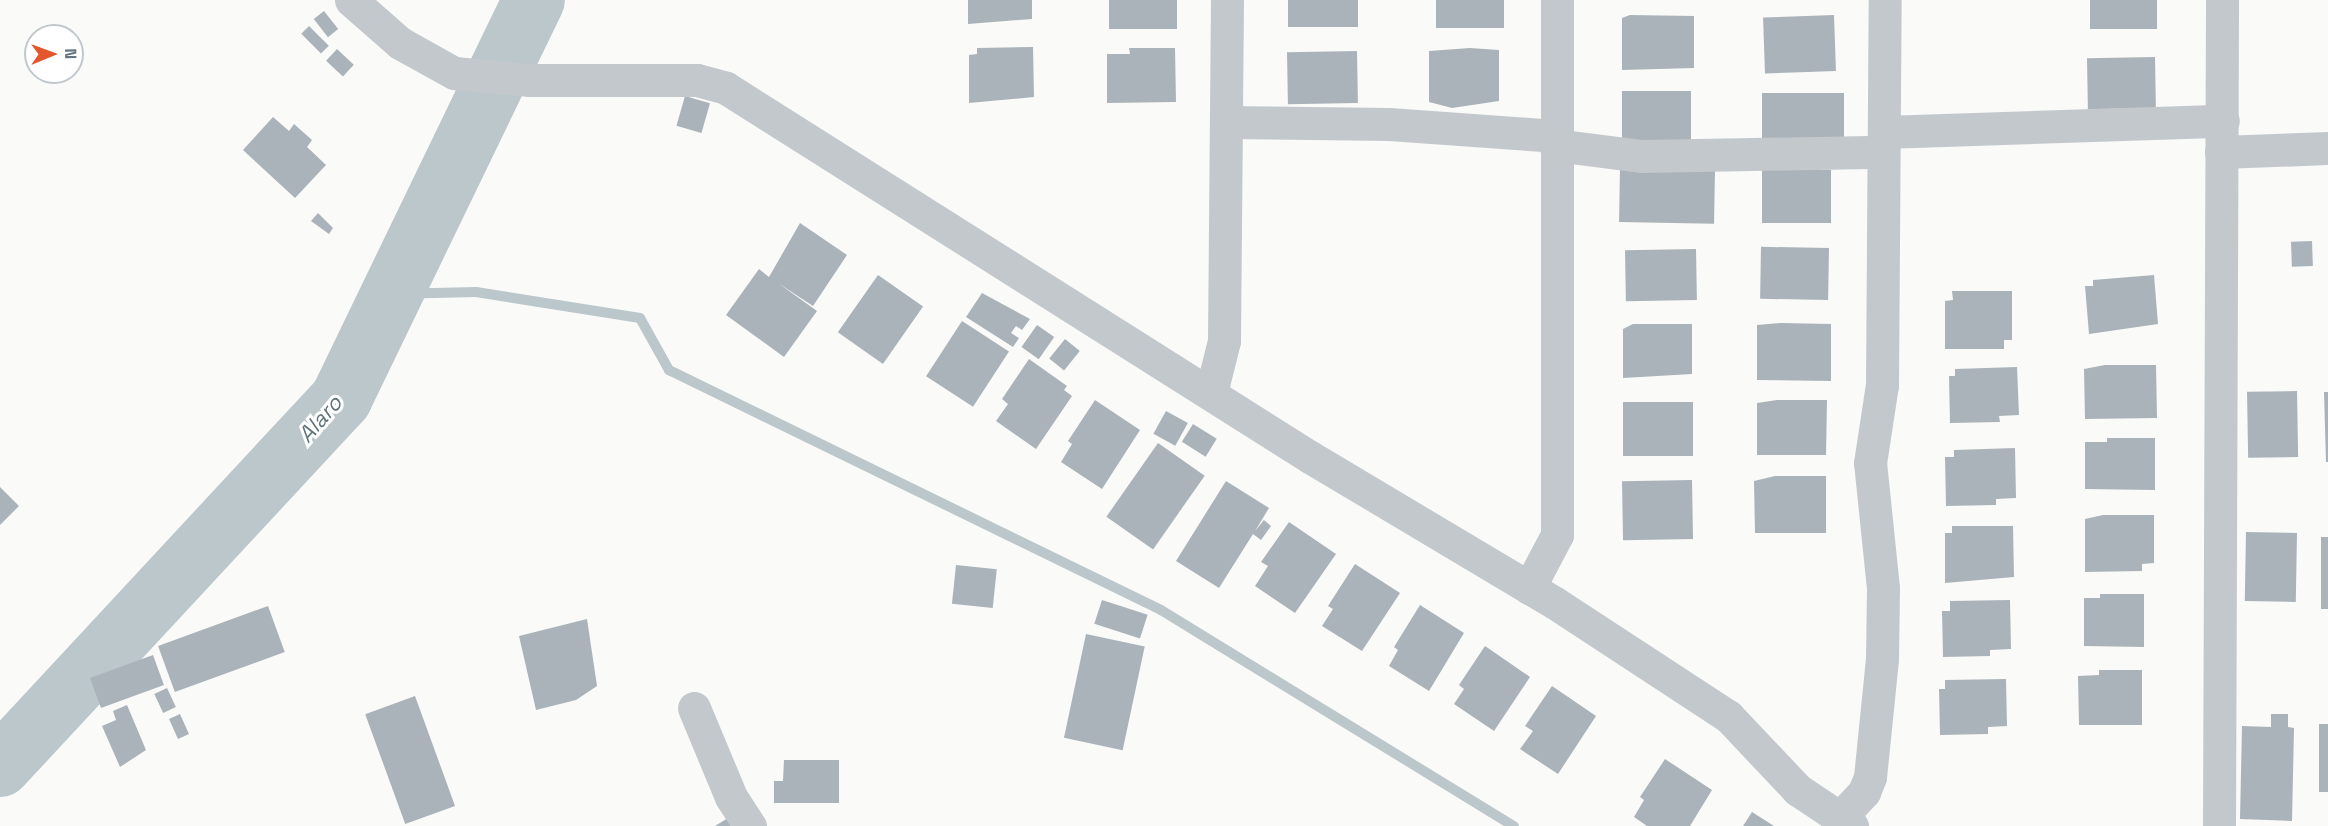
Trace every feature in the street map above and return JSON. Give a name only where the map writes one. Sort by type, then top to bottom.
[{"type":"street","points":[[351,0],[400,43],[454,73],[530,80],[697,80],[726,88],[1211,393],[1530,588],[1728,717],[1798,790],[1845,823],[1864,792],[1870,777],[1882,659],[1883,588],[1870,463],[1882,385],[1885,0]]},
{"type":"street","points":[[1211,393],[1224,341],[1227,0]]},
{"type":"street","points":[[1530,588],[1557,535],[1555,140],[1557,0]]},
{"type":"street","points":[[2218,826],[2222,0]]},
{"type":"street","points":[[1226,122],[1389,124],[1555,140],[1642,156],[1883,142],[2222,136],[2328,148]]},
{"type":"street","points":[[694,708],[731,797],[750,826]]},
{"type":"building","points":[[968,0],[1032,0],[1032,19],[968,24]]},
{"type":"building","points":[[1109,0],[1177,0],[1177,29],[1109,29]]},
{"type":"building","points":[[1288,0],[1358,0],[1358,27],[1288,27]]},
{"type":"building","points":[[1436,0],[1504,0],[1504,28],[1436,28]]},
{"type":"building","points":[[2090,0],[2157,0],[2157,29],[2090,29]]},
{"type":"building","points":[[324,11],[338,29],[328,37],[314,19]]},
{"type":"building","points":[[1630,15],[1694,16],[1694,68],[1622,70],[1622,18]]},
{"type":"building","points":[[1834,15],[1836,71],[1765,73],[1763,17]]},
{"type":"building","points":[[309,26],[329,46],[321,54],[301,34]]},
{"type":"building","points":[[1033,47],[1034,97],[969,103],[969,55],[977,54],[977,48]]},
{"type":"building","points":[[1129,48],[1175,48],[1176,102],[1107,103],[1107,54],[1130,54]]},
{"type":"building","points":[[1470,48],[1499,50],[1499,101],[1452,108],[1429,102],[1429,51]]},
{"type":"building","points":[[337,49],[354,65],[343,76],[326,61]]},
{"type":"building","points":[[1357,51],[1358,103],[1288,104],[1287,52]]},
{"type":"building","points":[[2155,57],[2156,108],[2088,109],[2087,58]]},
{"type":"building","points":[[1622,91],[1691,91],[1691,147],[1622,147]]},
{"type":"building","points":[[1762,93],[1844,93],[1844,148],[1762,148]]},
{"type":"building","points":[[685,96],[710,103],[701,133],[676,126]]},
{"type":"building","points":[[273,117],[289,131],[294,124],[312,140],[307,147],[326,165],[295,198],[243,150]]},
{"type":"building","points":[[1620,168],[1715,170],[1714,224],[1619,222]]},
{"type":"building","points":[[1762,170],[1831,170],[1831,223],[1762,223]]},
{"type":"building","points":[[318,213],[333,228],[329,234],[311,221]]},
{"type":"building","points":[[800,223],[847,255],[813,306],[778,283],[817,311],[784,357],[726,315],[759,269],[769,277]]},
{"type":"building","points":[[2312,241],[2313,266],[2292,267],[2291,242]]},
{"type":"building","points":[[1761,247],[1829,248],[1828,300],[1760,299]]},
{"type":"building","points":[[1696,249],[1697,300],[1626,301],[1625,250]]},
{"type":"building","points":[[878,275],[923,307],[883,364],[838,332]]},
{"type":"building","points":[[2154,275],[2158,324],[2089,334],[2085,286],[2093,286],[2093,280]]},
{"type":"building","points":[[1952,291],[2012,291],[2012,340],[2004,340],[2004,349],[1945,349],[1945,301],[1953,300]]},
{"type":"building","points":[[982,293],[1030,319],[1022,330],[1016,326],[1011,333],[1019,338],[1013,347],[966,317]]},
{"type":"building","points":[[962,321],[1009,351],[973,407],[926,376]]},
{"type":"building","points":[[1633,324],[1692,324],[1692,374],[1623,378],[1623,329]]},
{"type":"building","points":[[1831,324],[1831,381],[1757,380],[1757,325]]},
{"type":"building","points":[[1037,325],[1054,337],[1039,359],[1022,347]]},
{"type":"building","points":[[1065,339],[1080,351],[1064,370],[1049,358]]},
{"type":"building","points":[[1029,359],[1067,386],[1064,390],[1072,396],[1036,449],[996,421],[1008,404],[1002,399]]},
{"type":"building","points":[[2105,365],[2156,365],[2157,418],[2085,419],[2084,369]]},
{"type":"building","points":[[2017,367],[2019,415],[1999,416],[2000,422],[1950,423],[1949,376],[1955,376],[1955,369]]},
{"type":"building","points":[[2297,391],[2298,457],[2248,458],[2247,392]]},
{"type":"building","points":[[2324,392],[2328,392],[2328,462],[2326,462]]},
{"type":"building","points":[[1095,400],[1140,430],[1102,489],[1061,462],[1072,444],[1068,441]]},
{"type":"building","points":[[1777,400],[1827,400],[1826,455],[1757,455],[1757,403]]},
{"type":"building","points":[[1623,402],[1693,402],[1693,456],[1623,456]]},
{"type":"building","points":[[1166,411],[1188,423],[1175,446],[1153,434]]},
{"type":"building","points":[[1193,424],[1217,439],[1206,457],[1182,442]]},
{"type":"building","points":[[2107,438],[2155,438],[2155,490],[2085,489],[2085,442],[2107,442]]},
{"type":"building","points":[[1158,443],[1205,476],[1153,549],[1106,517]]},
{"type":"building","points":[[2015,448],[2016,498],[1996,499],[1996,505],[1946,506],[1945,457],[1954,457],[1954,450]]},
{"type":"building","points":[[1775,476],[1826,476],[1826,533],[1755,533],[1754,481]]},
{"type":"building","points":[[1692,480],[1693,539],[1623,540],[1622,481]]},
{"type":"building","points":[[1226,481],[1269,508],[1255,531],[1264,520],[1271,526],[1261,540],[1253,534],[1219,588],[1176,561]]},
{"type":"building","points":[[0,487],[19,506],[0,525]]},
{"type":"building","points":[[2103,515],[2154,515],[2154,563],[2142,564],[2142,571],[2085,572],[2085,519]]},
{"type":"building","points":[[1289,522],[1336,554],[1295,613],[1255,586],[1268,566],[1261,562]]},
{"type":"building","points":[[1952,526],[2013,526],[2014,577],[1945,583],[1945,533],[1952,533]]},
{"type":"building","points":[[2246,532],[2297,533],[2296,602],[2245,601]]},
{"type":"building","points":[[2321,537],[2328,537],[2328,609],[2321,609]]},
{"type":"building","points":[[1355,564],[1400,593],[1362,651],[1322,626],[1333,609],[1328,606]]},
{"type":"building","points":[[956,565],[997,569],[993,608],[952,604]]},
{"type":"building","points":[[2100,594],[2144,594],[2144,647],[2084,646],[2084,598],[2100,598]]},
{"type":"building","points":[[1102,600],[1148,615],[1140,639],[1094,624]]},
{"type":"building","points":[[2010,600],[2011,649],[1990,650],[1990,656],[1943,657],[1942,611],[1950,611],[1950,601]]},
{"type":"building","points":[[1420,605],[1464,633],[1429,691],[1389,666],[1398,650],[1394,647]]},
{"type":"building","points":[[268,606],[285,652],[175,692],[158,646]]},
{"type":"building","points":[[587,619],[597,686],[576,700],[536,710],[519,636]]},
{"type":"building","points":[[1086,634],[1145,646],[1123,750],[1064,738]]},
{"type":"building","points":[[1485,646],[1530,677],[1494,731],[1454,704],[1464,689],[1459,685]]},
{"type":"building","points":[[153,655],[164,685],[101,708],[90,678]]},
{"type":"building","points":[[2099,670],[2142,670],[2142,725],[2079,725],[2078,676],[2099,675]]},
{"type":"building","points":[[2006,679],[2007,726],[1988,727],[1988,734],[1940,735],[1939,689],[1945,689],[1945,680]]},
{"type":"building","points":[[1552,686],[1596,716],[1558,774],[1520,749],[1533,731],[1525,726]]},
{"type":"building","points":[[167,688],[176,707],[163,713],[154,694]]},
{"type":"building","points":[[415,696],[455,806],[405,824],[365,714]]},
{"type":"building","points":[[127,705],[146,750],[120,767],[102,726],[116,720],[113,711]]},
{"type":"building","points":[[180,714],[189,734],[178,739],[169,719]]},
{"type":"building","points":[[2271,714],[2288,714],[2288,727],[2294,728],[2292,821],[2240,819],[2242,726],[2271,727]]},
{"type":"building","points":[[2319,724],[2328,724],[2328,792],[2319,792]]},
{"type":"building","points":[[1665,759],[1712,790],[1690,826],[1647,826],[1634,817],[1644,800],[1640,797]]},
{"type":"building","points":[[784,760],[839,760],[839,803],[774,803],[774,781],[783,781]]},
{"type":"building","points":[[1752,812],[1774,826],[1743,826]]},
{"type":"building","points":[[728,818],[733,826],[715,826]]},
{"type":"waterway","name":"Alaro","points":[[0,766],[341,399],[534,0]]},
{"type":"waterway","points":[[392,294],[476,292],[640,318],[669,370],[1161,610],[1514,826]]}]
